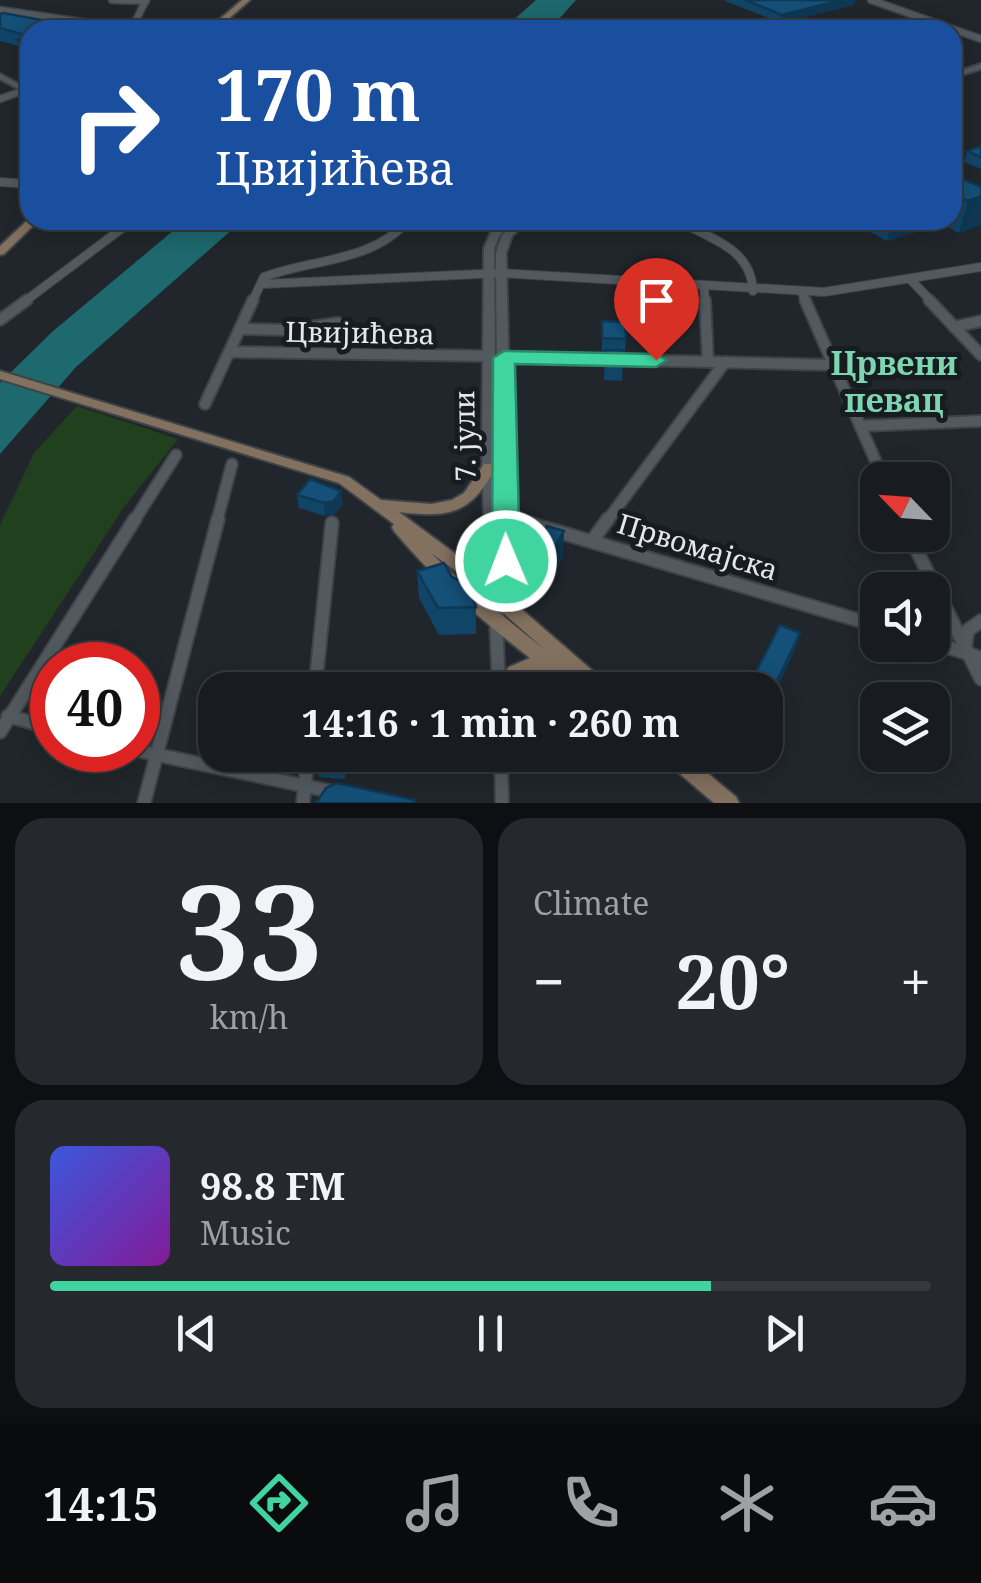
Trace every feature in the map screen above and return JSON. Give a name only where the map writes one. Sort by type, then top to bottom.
[{"type":"main road","points":[[223,20],[246,0]]},
{"type":"main road","points":[[0,252],[23,230]]},
{"type":"main road","points":[[0,375],[316,469],[359,488],[386,510],[411,542],[579,672]]},
{"type":"main road","points":[[386,510],[456,506],[472,496],[489,466]]},
{"type":"main road","points":[[496,607],[561,672]]},
{"type":"main road","points":[[518,672],[524,666],[553,667]]},
{"type":"main road","points":[[692,772],[729,803]]},
{"type":"street","points":[[112,0],[146,0]]},
{"type":"street","points":[[871,0],[932,20]]},
{"type":"street","points":[[883,0],[937,20]]},
{"type":"street","points":[[0,10],[66,20]]},
{"type":"street","points":[[0,320],[120,230]]},
{"type":"street","points":[[204,404],[232,352],[264,277],[359,251],[396,230]]},
{"type":"street","points":[[495,273],[490,243],[501,230]]},
{"type":"street","points":[[495,273],[503,241],[514,230]]},
{"type":"street","points":[[695,230],[744,258],[752,269],[753,291]]},
{"type":"street","points":[[263,284],[495,273],[802,293],[981,267]]},
{"type":"street","name":"7. јули","points":[[495,273],[488,356],[489,466],[499,672]]},
{"type":"street","name":"7. јули","points":[[495,273],[504,358],[506,561],[496,607]]},
{"type":"street","points":[[910,278],[981,355]]},
{"type":"street","points":[[704,288],[708,361]]},
{"type":"street","points":[[802,293],[876,462]]},
{"type":"street","points":[[954,327],[981,321]]},
{"type":"street","points":[[241,329],[290,330],[338,324]]},
{"type":"street","name":"Цвијићева","points":[[232,352],[488,356]]},
{"type":"street","points":[[504,358],[834,364]]},
{"type":"street","points":[[592,541],[725,362]]},
{"type":"street","points":[[860,426],[981,421]]},
{"type":"street","points":[[0,732],[176,454]]},
{"type":"street","points":[[160,740],[232,464]]},
{"type":"street","name":"Првомајска","points":[[505,516],[860,621]]},
{"type":"street","points":[[316,672],[332,523]]},
{"type":"street","points":[[918,552],[981,679]]},
{"type":"street","points":[[966,652],[966,632],[981,621]]},
{"type":"street","points":[[950,647],[981,658]]},
{"type":"street","points":[[8,716],[30,722]]},
{"type":"street","points":[[160,756],[347,795]]},
{"type":"street","points":[[144,803],[152,772]]},
{"type":"street","points":[[302,803],[306,772]]},
{"type":"street","points":[[501,772],[502,803]]},
{"type":"green space","points":[[77,406],[178,439],[124,507],[35,642],[30,642],[30,650],[0,696],[0,525],[34,453]]},
{"type":"water","points":[[536,0],[576,0],[558,20],[513,20]]},
{"type":"water","points":[[174,230],[232,230],[76,367],[0,454],[0,383],[52,332]]},
{"type":"building","points":[[745,0],[842,0],[782,15]]},
{"type":"building","points":[[0,14],[42,20],[20,20],[20,34],[0,28]]},
{"type":"building","points":[[981,146],[981,157],[967,151]]},
{"type":"building","points":[[962,178],[981,187],[981,196],[968,201],[962,198]]},
{"type":"building","points":[[602,321],[625,322],[626,339],[602,338]]},
{"type":"building","points":[[605,350],[623,350],[624,362],[606,362]]},
{"type":"building","points":[[310,479],[341,491],[334,501],[324,503],[297,495]]},
{"type":"building","points":[[547,526],[564,531],[551,553],[533,548]]},
{"type":"building","points":[[444,563],[452,577],[467,584],[476,607],[438,608],[417,571]]},
{"type":"building","points":[[780,625],[800,633],[781,672],[756,672]]},
{"type":"building","points":[[337,783],[415,800],[316,803],[326,788]]},
{"type":"district","name":"Црвени певац","points":[[894,380]]},
{"type":"route","points":[[506,561],[504,358],[656,360]]}]
